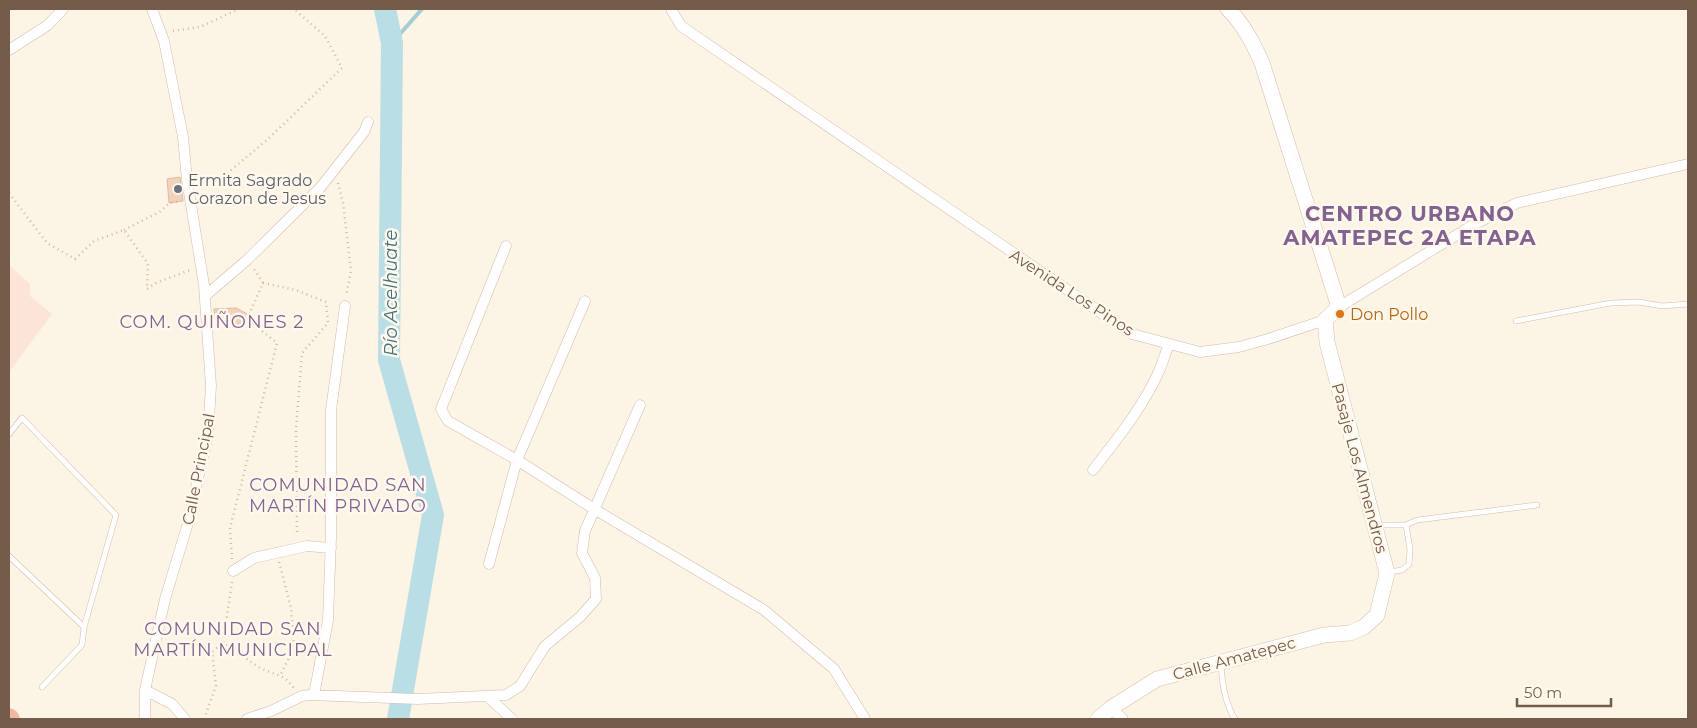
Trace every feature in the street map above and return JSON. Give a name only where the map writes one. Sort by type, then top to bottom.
[{"type":"street","points":[[9,50],[48,25],[63,9]]},
{"type":"street","name":"Calle Principal","points":[[145,719],[145,690],[165,598],[188,523],[208,434],[211,386],[205,296],[188,188],[183,137],[164,41],[152,9]]},
{"type":"street","name":"Avenida Los Pinos","points":[[671,9],[680,26],[1132,334],[1200,352],[1238,347],[1325,320],[1338,307],[1473,225],[1517,203],[1688,164]]},
{"type":"street","points":[[1228,9],[1251,38],[1262,63],[1338,307]]},
{"type":"street","points":[[205,296],[247,260],[320,188],[364,132],[368,122]]},
{"type":"street","points":[[506,246],[441,409],[448,421],[518,460],[594,509],[764,610],[834,669],[865,719]]},
{"type":"street","points":[[489,564],[518,460],[585,301]]},
{"type":"street","points":[[314,695],[328,620],[331,548],[331,410],[345,306]]},
{"type":"street","name":"Pasaje Los Almendros","points":[[1325,320],[1327,342],[1387,572],[1377,615]]},
{"type":"street","points":[[1093,470],[1131,419],[1150,388],[1160,370],[1169,344]]},
{"type":"street","points":[[247,719],[273,715],[302,696],[418,699],[487,696],[506,695],[520,686],[545,646],[580,617],[596,599],[595,578],[582,553],[585,531],[640,405]]},
{"type":"street","points":[[233,571],[254,558],[308,546],[331,548]]},
{"type":"street","name":"Calle Amatepec","points":[[1098,719],[1111,708],[1157,679],[1324,635],[1350,633],[1364,627],[1377,615]]},
{"type":"street","points":[[145,690],[172,704],[185,719]]},
{"type":"street","points":[[487,696],[512,719]]},
{"type":"street","points":[[1111,708],[1123,719]]},
{"type":"lane","points":[[1516,321],[1611,303],[1639,302],[1662,306],[1688,304]]},
{"type":"lane","points":[[9,434],[22,418],[116,515],[84,628],[82,645],[42,687]]},
{"type":"lane","points":[[1375,525],[1406,525],[1416,520],[1537,505]]},
{"type":"lane","points":[[1387,572],[1402,570],[1409,564],[1410,549],[1406,525]]},
{"type":"lane","points":[[9,556],[84,628]]},
{"type":"lane","points":[[1220,661],[1222,682],[1231,713],[1235,719]]},
{"type":"path","points":[[161,33],[200,27],[239,9]]},
{"type":"path","points":[[188,188],[225,176],[267,140],[342,68],[326,36],[294,9]]},
{"type":"path","points":[[334,170],[343,203],[351,271],[345,306]]},
{"type":"path","points":[[9,193],[47,243],[75,259],[94,241],[124,230],[161,211],[169,203],[190,200]]},
{"type":"path","points":[[124,230],[148,264],[148,289],[156,283],[201,266]]},
{"type":"path","points":[[247,260],[263,283],[296,290],[326,302],[328,323],[302,353],[296,429],[297,548]]},
{"type":"path","points":[[204,719],[216,686],[212,652],[223,643],[233,571],[230,528],[277,343],[247,319],[263,283]]},
{"type":"path","points":[[277,553],[291,608],[294,648],[280,676]]},
{"type":"path","points":[[223,643],[260,668],[285,678],[302,696]]},
{"type":"shaded area","points":[[9,265],[30,284],[30,296],[52,314],[9,372]]},
{"type":"building","name":"Ermita Sagrado Corazon de Jesus","points":[[180,177],[183,201],[169,203],[167,179]]},
{"type":"building","points":[[236,308],[251,316],[248,323],[229,325],[228,321],[215,322],[214,309]]},
{"type":"waterway","name":"Río Acelhuate","points":[[385,9],[392,43],[389,360],[433,515],[398,719]]},
{"type":"waterway","points":[[392,43],[422,9]]},
{"type":"place","name":"Ermita Sagrado Corazon de Jesus","points":[[178,189]]},
{"type":"place","name":"Don Pollo","points":[[1340,314]]},
{"type":"district","name":"CENTRO URBANO AMATEPEC 2A ETAPA","points":[[1410,226]]},
{"type":"district","name":"COM. QUIÑONES 2","points":[[212,322]]},
{"type":"district","name":"COMUNIDAD SAN MARTÍN PRIVADO","points":[[338,495]]},
{"type":"district","name":"COMUNIDAD SAN MARTÍN MUNICIPAL","points":[[233,639]]}]
